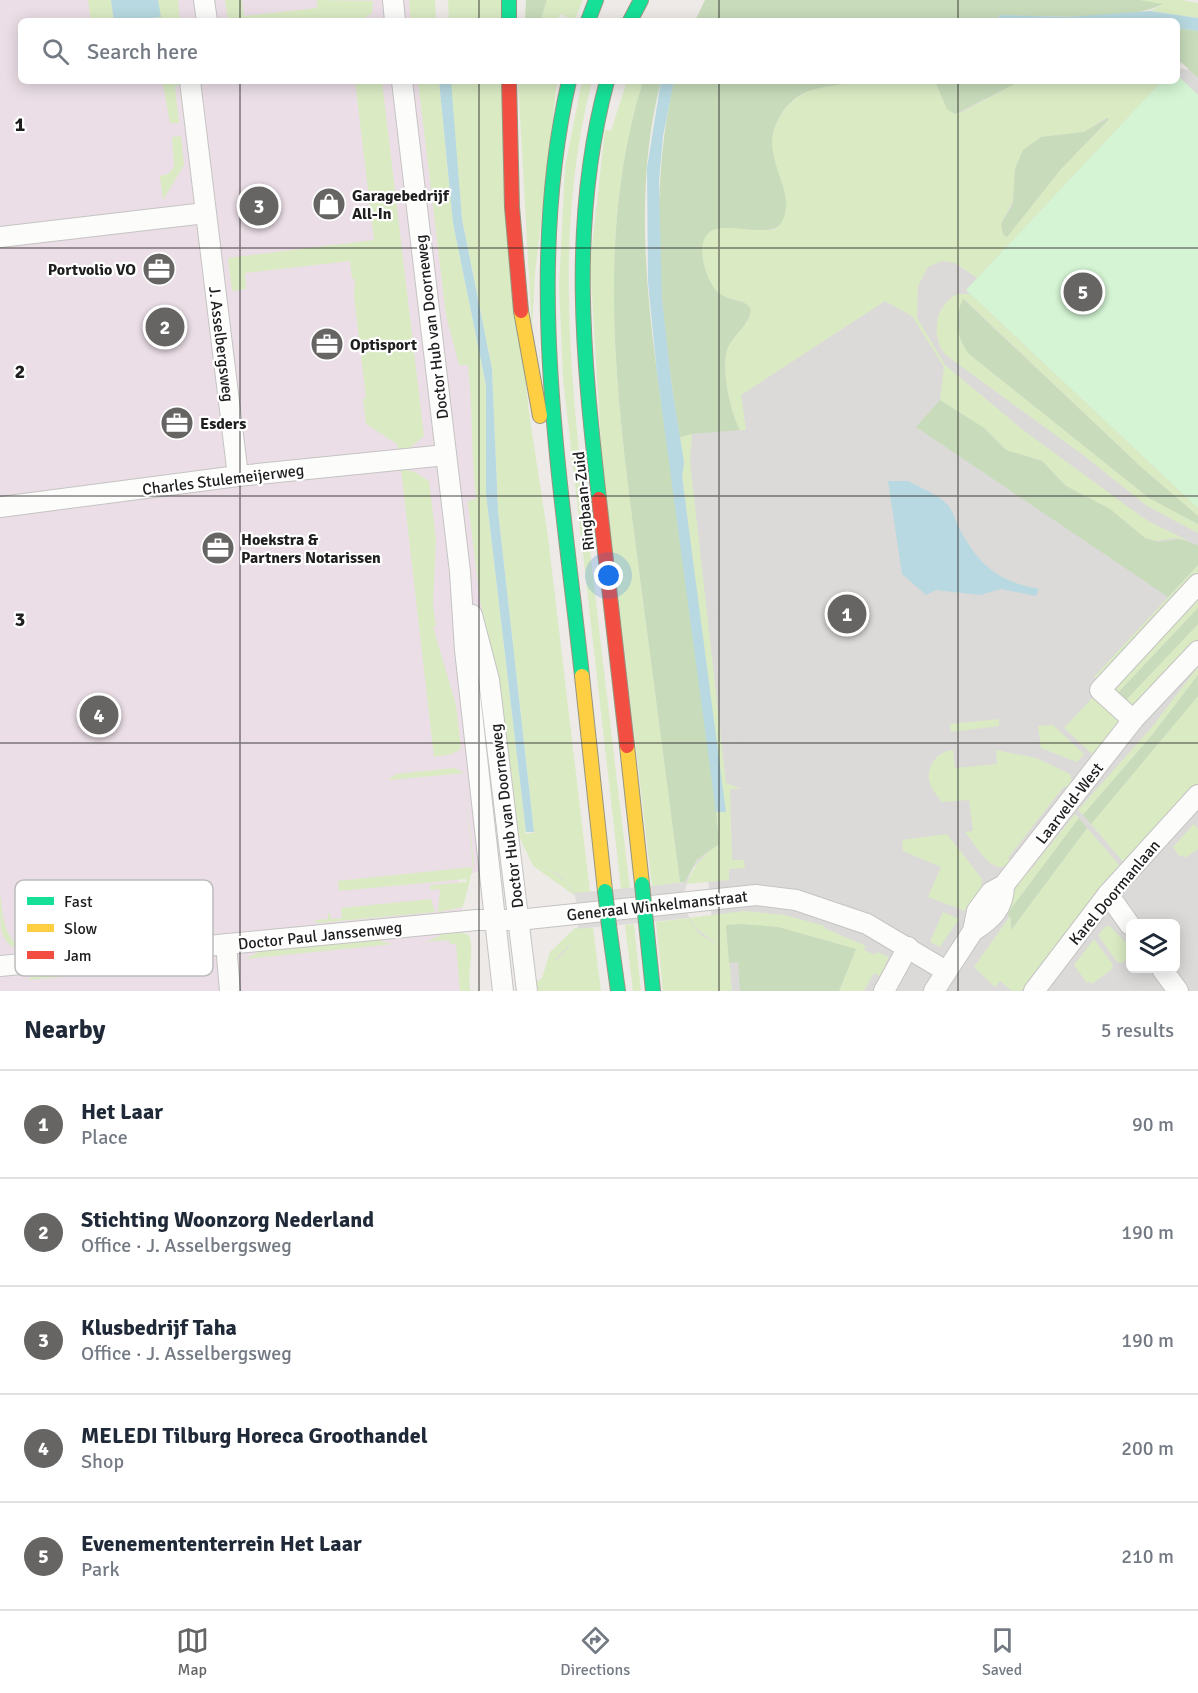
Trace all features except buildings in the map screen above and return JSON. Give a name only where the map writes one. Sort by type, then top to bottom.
[{"type":"main road","points":[[509,0],[509,18]]},
{"type":"main road","points":[[589,18],[596,0]]},
{"type":"main road","points":[[632,18],[641,0]]},
{"type":"main road","points":[[509,84],[516,236],[531,378],[565,512]]},
{"type":"main road","name":"Ringbaan-Zuid","points":[[568,84],[561,113],[551,183],[546,298],[551,381],[605,891],[618,991]]},
{"type":"main road","name":"Ringbaan-Zuid","points":[[606,84],[594,122],[586,174],[580,292],[584,363],[653,991]]},
{"type":"street","points":[[204,0],[207,18]]},
{"type":"street","points":[[393,0],[395,18]]},
{"type":"street","name":"J. Asselbergsweg","points":[[190,84],[238,476]]},
{"type":"street","name":"Doctor Hub van Doorneweg","points":[[402,84],[460,572],[465,650],[503,991]]},
{"type":"street","points":[[0,237],[206,213]]},
{"type":"street","name":"Charles Stulemeijerweg","points":[[0,507],[238,476],[447,455]]},
{"type":"street","name":"Doctor Hub van Doorneweg","points":[[460,572],[489,680],[527,991]]},
{"type":"street","points":[[1133,720],[1100,690],[1198,585]]},
{"type":"street","name":"Laarveld-West","points":[[934,991],[973,931],[989,921],[1004,902],[1004,885],[1133,720],[1198,651]]},
{"type":"street","name":"Karel Doormanlaan","points":[[1034,991],[1108,894],[1198,795]]},
{"type":"street","points":[[1108,894],[1127,919]]},
{"type":"street","name":"Generaal Winkelmanstraat","points":[[496,918],[518,920],[756,895],[796,900],[867,924],[946,971]]},
{"type":"street","name":"Doctor Paul Janssenweg","points":[[213,945],[496,918]]},
{"type":"street","points":[[226,944],[230,991]]},
{"type":"street","points":[[884,991],[908,947]]},
{"type":"street","name":"Doctor Paul Janssenweg","points":[[0,966],[15,965]]},
{"type":"street","points":[[1165,973],[1178,991]]},
{"type":"shaded area","points":[[0,0],[430,0],[430,18],[18,18],[18,84],[430,84],[473,369],[522,863],[458,876],[470,991],[0,991]]},
{"type":"shaded area","points":[[1180,68],[1198,71],[1198,991],[718,991],[649,204],[824,84],[1180,84]]},
{"type":"shaded area","points":[[768,428],[769,442],[755,445],[788,749],[783,772],[795,822],[790,877],[746,879],[745,860],[732,860],[731,790],[744,788],[737,727],[725,727],[693,436]]},
{"type":"green space","points":[[88,0],[111,0],[114,18],[91,18]]},
{"type":"green space","points":[[158,0],[178,0],[180,18],[150,18],[160,17]]},
{"type":"green space","points":[[225,0],[242,0],[244,16],[317,8],[317,0],[373,1],[372,13],[364,18],[228,18]]},
{"type":"green space","points":[[409,0],[435,0],[436,18],[411,18]]},
{"type":"green space","points":[[448,0],[502,0],[502,18],[449,18]]},
{"type":"green space","points":[[526,0],[547,0],[541,18],[525,18]]},
{"type":"green space","points":[[547,0],[583,0],[575,18],[560,14],[559,18],[541,18]]},
{"type":"green space","points":[[705,0],[1140,0],[1163,4],[1148,10],[1084,17],[999,15],[998,18],[696,18]]},
{"type":"green space","points":[[1140,0],[1182,0],[1198,3],[1198,18],[1150,11],[1162,5]]},
{"type":"green space","points":[[1180,28],[1198,31],[1198,78],[1181,62]]},
{"type":"green space","points":[[1180,78],[1198,95],[1198,508],[966,290],[1159,84],[1180,84]]},
{"type":"green space","points":[[355,84],[382,84],[424,436],[411,447],[398,451],[397,444],[366,424],[363,399],[366,398],[354,296],[355,279],[352,279],[350,261],[245,273],[246,289],[232,291],[228,258],[374,240]]},
{"type":"green space","points":[[418,84],[439,84],[453,223],[486,385],[486,494],[526,832],[524,834],[537,832],[534,832],[498,511],[492,369],[462,219],[451,92],[451,84],[502,84],[528,406],[548,537],[590,892],[574,895],[533,866],[519,836],[500,685],[480,601],[468,503],[476,499],[468,365],[459,365],[446,315]]},
{"type":"green space","points":[[518,84],[557,84],[535,274],[532,330]]},
{"type":"green space","points":[[581,84],[591,84],[580,139],[572,198],[569,315],[583,491],[630,888],[621,889],[563,378],[559,286],[565,167]]},
{"type":"green space","points":[[626,84],[642,84],[628,141],[618,202],[614,264],[614,325],[631,510],[680,881],[686,882],[652,886],[602,458],[590,264],[605,130],[611,131]]},
{"type":"green space","points":[[642,84],[660,84],[651,129],[646,177],[647,275],[657,373],[704,703],[719,844],[697,860],[686,882],[680,882],[631,510],[618,387],[614,325],[614,264],[618,202],[628,141]]},
{"type":"green space","points":[[673,84],[841,84],[822,87],[793,100],[781,114],[774,130],[772,145],[774,159],[786,199],[785,212],[780,225],[766,230],[716,229],[708,233],[704,240],[702,249],[705,269],[714,287],[723,296],[746,304],[751,310],[745,324],[729,345],[725,363],[729,400],[740,430],[680,437],[667,348],[660,259],[659,214],[666,125]]},
{"type":"green space","points":[[842,84],[936,84],[946,106],[954,114],[1014,84],[1159,84],[977,278],[955,263],[942,261],[928,267],[918,286],[917,318],[945,365],[1023,430],[1148,521],[1189,541],[1177,538],[1154,541],[1145,538],[1110,509],[1066,486],[1042,461],[1006,450],[984,428],[940,400],[944,367],[912,316],[885,301],[741,395],[746,430],[740,430],[729,400],[725,363],[729,345],[745,324],[751,310],[743,302],[722,296],[712,286],[703,262],[703,239],[718,228],[775,229],[783,216],[785,202],[774,161],[773,131],[781,115],[792,102],[805,93]],"holes":[[[1106,118],[1109,120],[1061,169],[1007,237],[1003,234],[1001,224],[1013,201],[1015,169],[1023,150],[1041,137],[1084,132]]]},
{"type":"green space","points":[[936,84],[1014,84],[955,114],[947,109]]},
{"type":"green space","points":[[163,85],[181,85],[175,86],[179,123],[170,123]]},
{"type":"green space","points":[[1108,118],[1061,169],[1007,237],[1003,234],[1001,224],[1013,204],[1015,169],[1023,150],[1041,137],[1084,132]]},
{"type":"green space","points":[[181,136],[184,165],[163,200],[160,176],[168,174],[174,167],[172,137]]},
{"type":"green space","points":[[957,294],[970,294],[1198,508],[1198,516],[1141,467],[964,299],[958,320],[962,342],[969,354],[1149,498],[1198,524],[1198,533],[1147,506],[1087,458],[947,356],[938,340],[937,323],[943,306]]},
{"type":"green space","points":[[963,299],[1141,467],[1198,516],[1198,524],[1149,498],[969,354],[961,341],[958,327],[958,313]]},
{"type":"green space","points":[[940,400],[984,428],[1006,450],[1042,461],[1066,486],[1110,509],[1145,538],[1158,542],[1180,539],[1198,545],[1198,565],[1168,597],[916,427]]},
{"type":"green space","points":[[692,434],[690,461],[726,783],[741,789],[730,789],[732,860],[744,860],[745,868],[729,869],[729,880],[686,884],[700,858],[719,844],[716,812],[725,812],[682,474],[684,466],[680,437]]},
{"type":"green space","points":[[401,469],[415,472],[429,481],[436,539],[433,604],[436,626],[433,627],[456,705],[461,749],[452,754],[434,757]]},
{"type":"green space","points":[[1198,565],[1198,578],[1101,682],[1094,677]]},
{"type":"green space","points":[[1198,596],[1198,608],[1115,696],[1110,691]]},
{"type":"green space","points":[[1198,608],[1198,624],[1123,703],[1115,696]]},
{"type":"green space","points":[[1198,624],[1198,639],[1137,706],[1133,708],[1123,703]]},
{"type":"green space","points":[[1198,667],[1198,675],[1153,734],[1083,815],[1078,810],[1151,728]]},
{"type":"green space","points":[[1198,675],[1198,696],[1091,824],[1083,815],[1153,734]]},
{"type":"green space","points":[[1097,693],[1122,719],[1092,754],[1064,728]]},
{"type":"green space","points":[[1198,696],[1198,783],[1124,863],[1091,824]]},
{"type":"green space","points":[[999,719],[999,726],[951,732],[950,724]]},
{"type":"green space","points":[[1053,725],[1084,754],[1077,762],[1041,748],[1038,726]]},
{"type":"green space","points":[[953,750],[955,768],[997,764],[996,750],[1036,758],[1070,774],[1072,782],[1069,789],[1064,786],[1008,858],[1012,861],[1005,866],[999,867],[986,859],[965,832],[973,831],[969,800],[942,802],[931,786],[929,774],[933,762],[941,754]]},
{"type":"green space","points":[[454,768],[465,773],[388,780],[396,774]]},
{"type":"green space","points":[[465,786],[474,864],[463,907],[438,912],[440,889],[430,890],[430,885],[467,882],[466,879],[339,891],[338,881],[317,883],[473,867]]},
{"type":"green space","points":[[1075,814],[1079,818],[1007,914],[1003,911],[1022,872],[1024,870],[1028,873]]},
{"type":"green space","points":[[1079,818],[1087,828],[1011,930],[1011,918],[1007,914]]},
{"type":"green space","points":[[1194,824],[1198,829],[1198,849],[1185,858],[1183,855],[1180,857],[1173,847]]},
{"type":"green space","points":[[1087,828],[1121,867],[1021,991],[1012,991],[1000,981],[995,987],[974,967],[1010,916],[1012,929]]},
{"type":"green space","points":[[947,834],[982,879],[981,888],[965,911],[928,897],[941,867],[903,851],[902,840]]},
{"type":"green space","points":[[0,892],[6,928],[9,936],[15,942],[15,948],[6,941],[1,929]]},
{"type":"green space","points":[[431,899],[435,912],[318,923],[314,920],[328,919],[328,913],[331,919],[342,918],[341,908]]},
{"type":"green space","points":[[744,911],[784,915],[825,926],[824,928],[866,946],[864,950],[875,955],[877,952],[889,957],[880,976],[874,973],[864,991],[839,991],[856,949],[778,927],[726,925],[732,991],[663,991],[656,922]]},
{"type":"green space","points":[[943,912],[959,919],[940,947],[930,942]]},
{"type":"green space","points":[[634,924],[641,991],[633,991],[625,925]]},
{"type":"green space","points":[[726,925],[778,927],[856,949],[839,991],[740,991],[738,962],[729,963]]},
{"type":"green space","points":[[1106,926],[1110,926],[1126,943],[1126,960],[1122,963],[1117,962],[1098,935]]},
{"type":"green space","points":[[575,928],[593,928],[601,991],[534,991],[533,984],[542,978],[550,952]]},
{"type":"green space","points":[[458,932],[469,935],[471,942],[469,983],[470,990],[474,991],[460,991],[456,944],[450,944],[449,940],[425,942],[440,936],[440,933]]},
{"type":"green space","points":[[381,939],[382,942],[394,944],[245,959],[263,950]]},
{"type":"green space","points":[[1094,939],[1113,965],[1111,970],[1092,984],[1090,981],[1087,983],[1074,965]]},
{"type":"green space","points":[[32,976],[71,976],[28,980]]},
{"type":"water","points":[[111,0],[158,0],[161,17],[114,18]]},
{"type":"water","points":[[1150,11],[1198,18],[1198,31],[1180,28],[1180,18],[998,18],[999,15],[1068,17]]},
{"type":"water","points":[[439,84],[451,84],[462,219],[492,369],[498,511],[534,832],[526,832],[486,494],[486,385],[453,223]]},
{"type":"water","points":[[661,84],[673,84],[663,136],[659,181],[662,300],[672,388],[684,462],[682,477],[726,812],[716,812],[657,373],[648,282],[647,168]]},
{"type":"water","points":[[888,481],[908,481],[934,494],[948,505],[960,530],[983,563],[1012,582],[1039,589],[1036,596],[1001,589],[980,595],[936,590],[926,595],[902,574]]},
{"type":"pier","points":[[712,848],[691,870],[697,860]]},
{"type":"pier","points":[[542,865],[561,876],[570,887],[574,893],[685,882],[691,870],[684,893],[686,912],[696,928],[719,946],[701,935],[696,930],[689,918],[577,929],[578,909],[575,896],[565,881]]},
{"type":"pier","points":[[572,942],[559,958],[553,962]]},
{"type":"traffic: fast","points":[[509,0],[509,18]]},
{"type":"traffic: fast","points":[[589,18],[596,0]]},
{"type":"traffic: fast","points":[[632,18],[641,0]]},
{"type":"traffic: fast","points":[[568,84],[556,155],[549,229],[548,303],[557,453],[582,676]]},
{"type":"traffic: fast","points":[[599,499],[584,341],[583,290],[587,186],[595,134],[606,84]]},
{"type":"traffic: fast","points":[[642,884],[646,923]]},
{"type":"traffic: fast","points":[[605,891],[609,926]]},
{"type":"traffic: fast","points":[[646,923],[653,991]]},
{"type":"traffic: fast","points":[[609,926],[618,991]]},
{"type":"traffic: slow","points":[[521,311],[540,416]]},
{"type":"traffic: slow","points":[[582,676],[605,891]]},
{"type":"traffic: slow","points":[[627,746],[642,884]]},
{"type":"traffic: jam","points":[[509,84],[512,207],[521,311]]},
{"type":"traffic: jam","points":[[599,499],[627,746]]},
{"type":"place","name":"Garagebedrijf All-In","points":[[329,204]]},
{"type":"place","name":"Klusbedrijf Taha","points":[[259,206]]},
{"type":"place","name":"Portvolio VO","points":[[159,269]]},
{"type":"place","name":"Evenemententerrein Het Laar","points":[[1083,292]]},
{"type":"place","name":"Stichting Woonzorg Nederland","points":[[165,327]]},
{"type":"place","name":"Optisport","points":[[327,344]]},
{"type":"place","name":"Esders","points":[[177,423]]},
{"type":"place","name":"Hoekstra & Partners Notarissen","points":[[218,548]]},
{"type":"place","name":"Het Laar","points":[[847,614]]},
{"type":"place","name":"MELEDI Tilburg Horeca Groothandel","points":[[99,715]]}]
